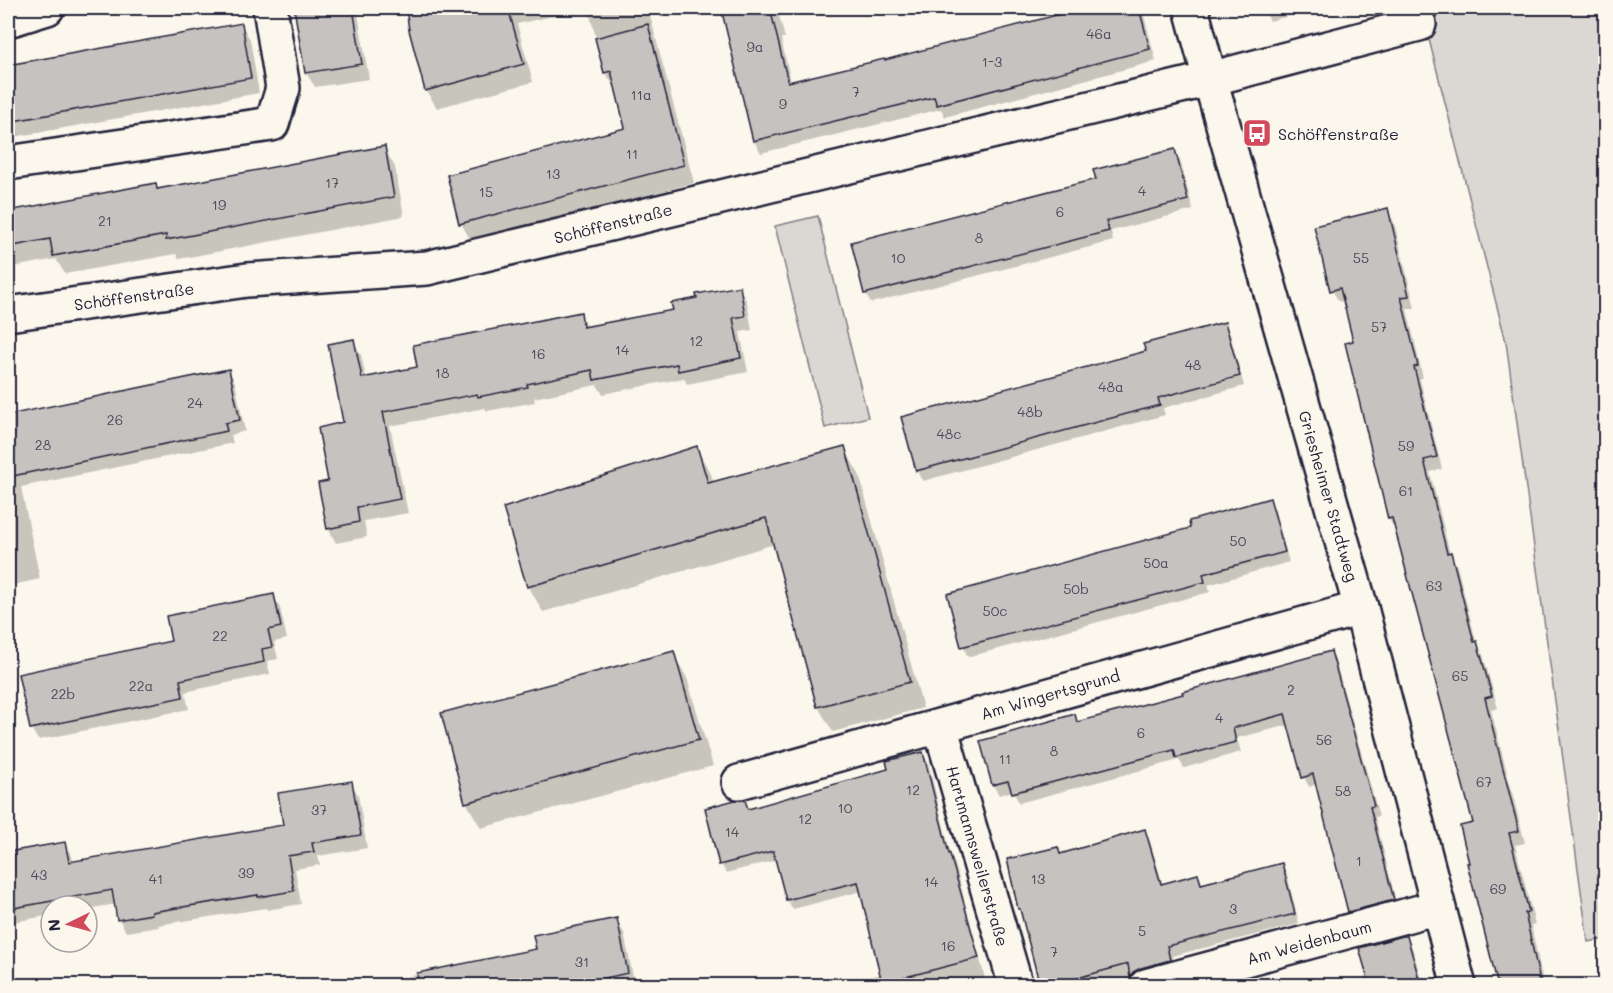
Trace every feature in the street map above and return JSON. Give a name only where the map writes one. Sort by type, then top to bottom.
[{"type":"street","points":[[8,20],[47,8]]},
{"type":"street","points":[[8,163],[272,124],[283,88],[270,8]]},
{"type":"street","name":"Griesheimer Stadtweg","points":[[1191,8],[1361,608],[1459,986]]},
{"type":"street","name":"Schöffenstraße","points":[[8,314],[247,280],[427,268],[1210,79],[1419,24]]},
{"type":"street","name":"Am Wingertsgrund","points":[[739,782],[1361,608]]},
{"type":"street","name":"Hartmannsweilerstraße","points":[[940,726],[1016,986]]},
{"type":"street","name":"Am Weidenbaum","points":[[1146,986],[1437,908]]},
{"type":"shaded area","points":[[1421,8],[1605,8],[1605,939],[1588,942],[1506,342]]},
{"type":"shaded area","points":[[818,216],[868,417],[825,428],[775,226]]},
{"type":"building","points":[[294,8],[353,8],[362,64],[305,73]]},
{"type":"building","points":[[406,8],[508,8],[524,64],[425,91],[409,30]]},
{"type":"building","points":[[721,8],[770,8],[788,82],[885,60],[1083,8],[1139,8],[1150,49],[937,105],[934,97],[753,141]]},
{"type":"building","points":[[242,23],[251,78],[8,122],[8,65]]},
{"type":"building","points":[[648,24],[684,165],[459,224],[447,175],[625,128],[611,71],[604,73],[595,38]]},
{"type":"building","points":[[385,146],[394,197],[166,240],[166,235],[53,256],[50,239],[8,247],[8,211],[156,183],[157,189]]},
{"type":"building","points":[[1175,149],[1188,200],[1106,221],[1109,231],[864,294],[851,242],[1096,179],[1093,170]]},
{"type":"building","points":[[1388,208],[1409,296],[1401,297],[1418,366],[1414,367],[1437,457],[1424,460],[1447,553],[1451,552],[1474,642],[1477,641],[1492,696],[1485,698],[1519,831],[1509,833],[1529,912],[1525,913],[1541,986],[1498,986],[1460,826],[1473,823],[1392,518],[1388,519],[1345,343],[1353,341],[1340,288],[1330,291],[1314,226]]},
{"type":"building","points":[[740,286],[745,316],[733,318],[741,358],[678,371],[677,364],[594,380],[592,370],[527,384],[528,387],[383,412],[400,499],[357,507],[359,522],[327,529],[318,483],[328,481],[318,428],[343,422],[328,344],[354,339],[362,378],[417,367],[413,345],[581,312],[583,327],[673,310],[671,303],[697,298],[696,294]]},
{"type":"building","points":[[1225,322],[1240,376],[1158,398],[1160,405],[916,471],[901,417],[1146,351],[1143,344]]},
{"type":"building","points":[[229,369],[240,420],[225,423],[227,431],[8,477],[8,415]]},
{"type":"building","points":[[697,446],[708,483],[845,446],[910,682],[817,707],[766,518],[527,587],[503,508]]},
{"type":"building","points":[[1270,498],[1285,552],[1203,574],[1205,582],[961,647],[947,594],[1190,528],[1189,521]]},
{"type":"building","points":[[274,594],[281,627],[268,630],[272,647],[262,649],[264,662],[180,680],[183,697],[30,729],[18,674],[171,641],[166,616]]},
{"type":"building","points":[[674,651],[699,740],[465,803],[441,713]]},
{"type":"building","points":[[1331,651],[1374,806],[1370,807],[1394,900],[1348,912],[1313,774],[1302,778],[1285,714],[1233,728],[1236,742],[1176,758],[1174,750],[1012,793],[1008,781],[992,785],[980,741],[1075,714],[1077,722]]},
{"type":"building","points":[[923,752],[979,958],[882,983],[858,882],[786,900],[773,851],[719,865],[705,808],[735,800],[745,800],[748,809],[888,769],[886,761]]},
{"type":"building","points":[[352,781],[361,835],[312,843],[314,852],[288,856],[294,891],[152,912],[152,914],[117,920],[112,890],[90,894],[39,894],[39,903],[8,909],[8,852],[65,842],[69,862],[283,825],[278,793]]},
{"type":"building","points":[[1145,829],[1161,884],[1198,874],[1201,884],[1282,863],[1295,914],[1167,946],[1170,960],[1141,968],[1133,972],[1130,978],[1128,964],[1048,986],[1040,986],[1020,909],[1018,909],[1007,859],[1058,847],[1060,854]]},
{"type":"building","points":[[617,918],[628,973],[569,986],[419,986],[417,973],[536,949],[533,935]]},
{"type":"building","points":[[1407,936],[1421,986],[1370,986],[1359,948]]},
{"type":"place","name":"Schöffenstraße","points":[[1257,133]]}]
